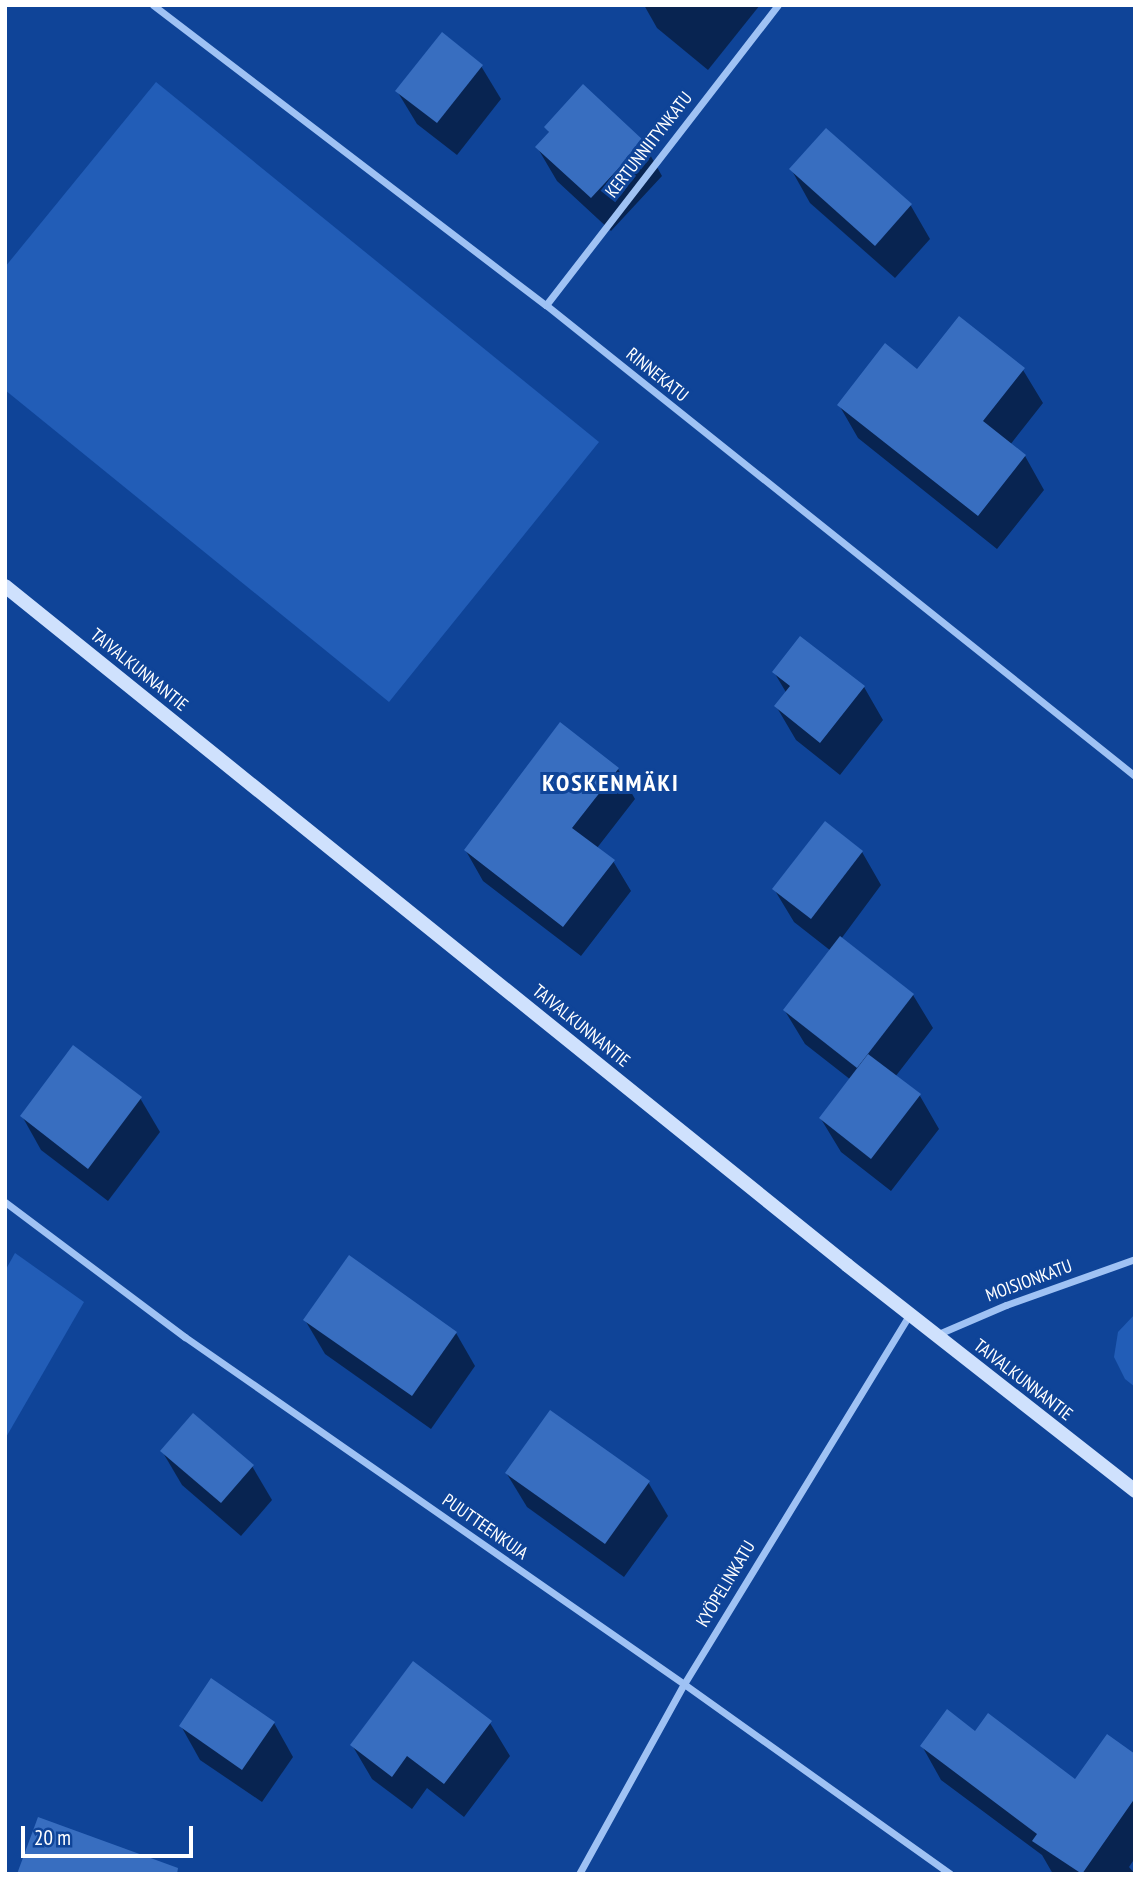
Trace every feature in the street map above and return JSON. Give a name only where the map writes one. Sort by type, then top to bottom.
[{"type":"main road","name":"TAIVALKUNNANTIE","points":[[5,586],[909,1315],[1135,1491]]},
{"type":"street","name":"RINNEKATU","points":[[153,5],[546,305],[1135,776]]},
{"type":"street","name":"KERTUNNIITYNKATU","points":[[546,305],[778,5]]},
{"type":"street","name":"PUUTTEENKUJA","points":[[5,1202],[185,1337],[684,1684],[950,1874]]},
{"type":"street","name":"MOISIONKATU","points":[[936,1335],[1006,1306],[1135,1259]]},
{"type":"street","name":"KYÖPELINKATU","points":[[579,1874],[684,1684],[909,1315]]},
{"type":"shaded area","points":[[156,82],[599,442],[389,702],[5,390],[5,267]]},
{"type":"shaded area","points":[[15,1253],[84,1302],[5,1439],[5,1271]]},
{"type":"shaded area","points":[[1135,1314],[1135,1387],[1125,1379],[1114,1357],[1118,1332]]},
{"type":"building","points":[[442,32],[483,65],[437,123],[395,91]]},
{"type":"building","points":[[583,84],[644,141],[591,198],[535,147],[549,132],[544,127]]},
{"type":"building","points":[[826,128],[912,204],[875,246],[789,169]]},
{"type":"building","points":[[959,316],[1025,368],[983,421],[1026,455],[978,516],[837,405],[885,343],[917,369]]},
{"type":"building","points":[[800,636],[865,686],[820,743],[774,706],[790,686],[772,672]]},
{"type":"building","points":[[560,722],[619,768],[572,828],[615,860],[563,927],[464,850]]},
{"type":"building","points":[[825,821],[863,851],[811,919],[772,889]]},
{"type":"building","points":[[840,936],[914,994],[857,1068],[783,1010]]},
{"type":"building","points":[[73,1045],[142,1097],[88,1169],[20,1116]]},
{"type":"building","points":[[868,1054],[921,1094],[871,1159],[819,1118]]},
{"type":"building","points":[[349,1255],[457,1332],[412,1396],[303,1320]]},
{"type":"building","points":[[550,1410],[650,1481],[605,1544],[505,1473]]},
{"type":"building","points":[[193,1413],[254,1465],[221,1503],[160,1451]]},
{"type":"building","points":[[413,1661],[492,1721],[444,1784],[407,1756],[392,1777],[350,1745]]},
{"type":"building","points":[[211,1678],[275,1722],[242,1770],[179,1726]]},
{"type":"building","points":[[947,1709],[975,1731],[988,1713],[1075,1779],[1107,1734],[1135,1754],[1135,1798],[1082,1874],[1032,1841],[1037,1834],[920,1746]]},
{"type":"building","points":[[38,1817],[178,1868],[177,1874],[17,1874]]},
{"type":"district","name":"KOSKENMÄKI","points":[[611,783]]}]
